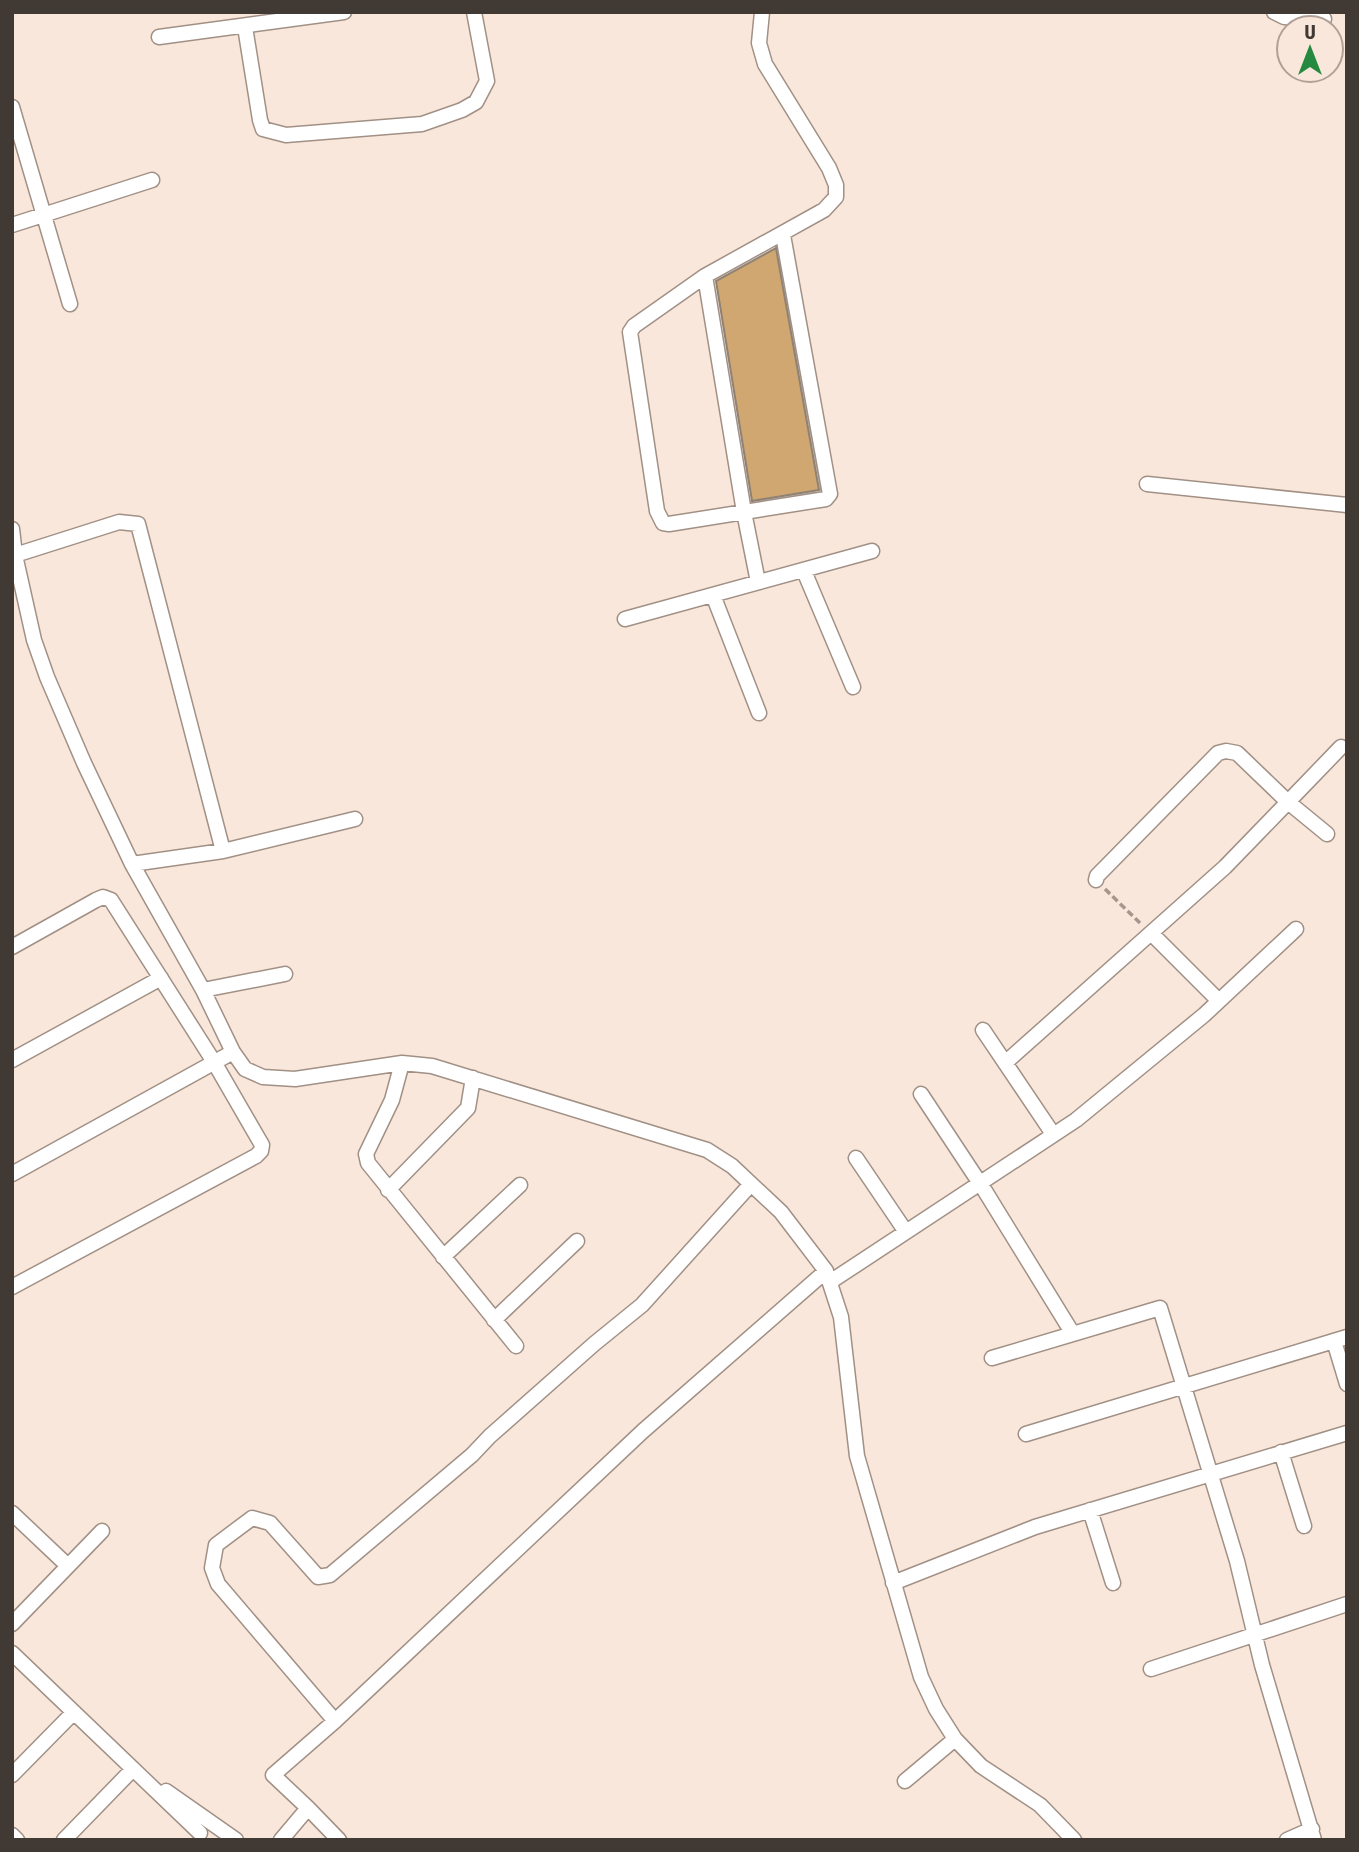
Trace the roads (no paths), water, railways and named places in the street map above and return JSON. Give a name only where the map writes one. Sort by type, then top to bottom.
[{"type":"street","points":[[159,37],[344,12]]},
{"type":"street","points":[[245,27],[263,129],[286,135],[422,124],[447,117],[476,102],[487,81],[474,12]]},
{"type":"street","points":[[761,12],[759,43],[765,64],[829,168],[836,186],[836,197],[830,204],[783,234],[705,276],[634,326],[630,332],[657,511],[663,523],[827,499],[830,494],[783,234]]},
{"type":"street","points":[[12,107],[70,304]]},
{"type":"street","points":[[12,225],[152,180]]},
{"type":"street","points":[[705,276],[758,582]]},
{"type":"street","points":[[1147,484],[1347,505]]},
{"type":"street","points":[[13,556],[119,522],[138,524],[223,851]]},
{"type":"street","points":[[12,529],[13,556],[34,640],[84,763],[132,864],[203,990],[233,1052],[245,1069],[263,1077],[295,1079],[402,1063],[432,1066],[707,1150],[732,1166],[781,1212],[828,1277],[841,1317],[857,1456],[921,1677],[936,1709],[956,1739],[981,1766],[1040,1805],[1074,1840]]},
{"type":"street","points":[[625,619],[872,551]]},
{"type":"street","points":[[804,571],[853,687]]},
{"type":"street","points":[[713,595],[759,713]]},
{"type":"street","points":[[1005,1063],[1225,867],[1341,747]]},
{"type":"street","points":[[1097,880],[1097,876],[1218,753],[1226,751],[1237,753],[1326,834]]},
{"type":"street","points":[[132,864],[223,851],[355,819]]},
{"type":"street","points":[[12,947],[103,897],[111,900],[260,1138],[261,1151],[12,1287]]},
{"type":"street","points":[[339,1840],[273,1775],[335,1721],[643,1431],[828,1277],[906,1232],[1076,1120],[1204,1015],[1296,929]]},
{"type":"street","points":[[1151,933],[1218,1000]]},
{"type":"street","points":[[203,990],[285,974]]},
{"type":"street","points":[[12,1060],[161,978]]},
{"type":"street","points":[[983,1030],[1053,1134]]},
{"type":"street","points":[[12,1174],[233,1052]]},
{"type":"street","points":[[402,1063],[392,1101],[366,1154],[368,1163],[516,1346]]},
{"type":"street","points":[[388,1190],[468,1108],[473,1078]]},
{"type":"street","points":[[921,1094],[980,1183],[1073,1334]]},
{"type":"street","points":[[856,1158],[906,1232]]},
{"type":"street","points":[[335,1721],[218,1584],[212,1568],[216,1545],[252,1518],[270,1523],[318,1577],[330,1575],[472,1455],[594,1344],[642,1305],[751,1184]]},
{"type":"street","points":[[443,1257],[520,1185]]},
{"type":"street","points":[[494,1320],[577,1241]]},
{"type":"street","points":[[992,1358],[1160,1308],[1237,1561],[1255,1635],[1313,1834],[1287,1840]]},
{"type":"street","points":[[1026,1434],[1340,1339],[1347,1384]]},
{"type":"street","points":[[893,1583],[1035,1527],[1347,1433]]},
{"type":"street","points":[[1281,1452],[1304,1526]]},
{"type":"street","points":[[1090,1510],[1113,1583]]},
{"type":"street","points":[[12,1513],[68,1566]]},
{"type":"street","points":[[12,1624],[102,1531]]},
{"type":"street","points":[[1151,1670],[1347,1604]]},
{"type":"street","points":[[12,1653],[133,1769],[196,1836],[211,1822]]},
{"type":"street","points":[[12,1775],[74,1712]]},
{"type":"street","points":[[905,1781],[956,1739]]},
{"type":"street","points":[[133,1769],[236,1840]]},
{"type":"street","points":[[64,1840],[133,1769]]},
{"type":"street","points":[[281,1840],[308,1808]]},
{"type":"street","points":[[12,1835],[17,1840]]}]
